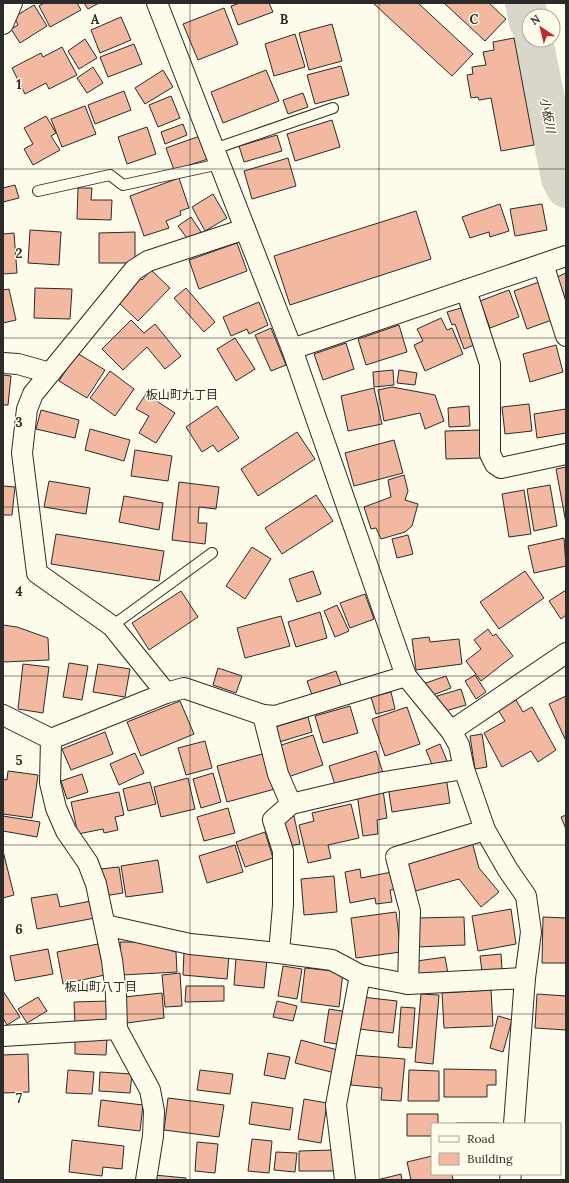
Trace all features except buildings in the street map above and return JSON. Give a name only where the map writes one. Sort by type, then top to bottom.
[{"type":"street","points":[[3,24],[12,3]]},
{"type":"street","points":[[157,3],[292,349],[406,676],[451,731],[459,745],[464,769],[485,830],[508,870],[526,896],[532,932],[525,978],[514,1123]]},
{"type":"street","points":[[166,693],[112,626],[37,572],[22,453],[27,410],[33,394],[134,270],[148,261],[245,229]]},
{"type":"street","points":[[292,349],[566,256]]},
{"type":"street","points":[[543,264],[566,336]]},
{"type":"street","points":[[466,290],[490,364],[490,454],[495,464],[501,468],[566,454]]},
{"type":"street","points":[[3,363],[18,364],[50,373]]},
{"type":"street","points":[[451,731],[566,653]]},
{"type":"street","points":[[3,715],[51,740],[166,693],[184,688],[263,715],[275,716],[406,676]]},
{"type":"street","points":[[263,715],[278,774],[291,804]]},
{"type":"street","points":[[51,740],[50,783],[56,808],[66,832],[88,863],[96,884],[105,925],[116,994],[117,1029],[150,1090],[153,1104],[153,1136],[146,1180]]},
{"type":"street","points":[[279,953],[283,904],[283,851],[273,820],[291,804],[384,782],[464,769]]},
{"type":"street","points":[[408,984],[410,911],[396,857],[485,830]]},
{"type":"street","points":[[105,925],[190,944],[332,960],[360,975],[408,984],[525,978]]},
{"type":"street","points":[[346,1180],[336,1105],[360,975]]},
{"type":"street","points":[[3,1036],[117,1029]]},
{"type":"lane","points":[[38,191],[110,176],[123,185],[217,156],[333,108]]},
{"type":"lane","points":[[112,626],[212,553]]},
{"type":"waterway","name":"小板川","points":[[525,3],[526,8]]},
{"type":"waterway","name":"小板川","points":[[535,48],[561,178],[566,188]]},
{"type":"district","name":"板山町九丁目","points":[[182,394]]},
{"type":"district","name":"板山町八丁目","points":[[101,986]]}]
